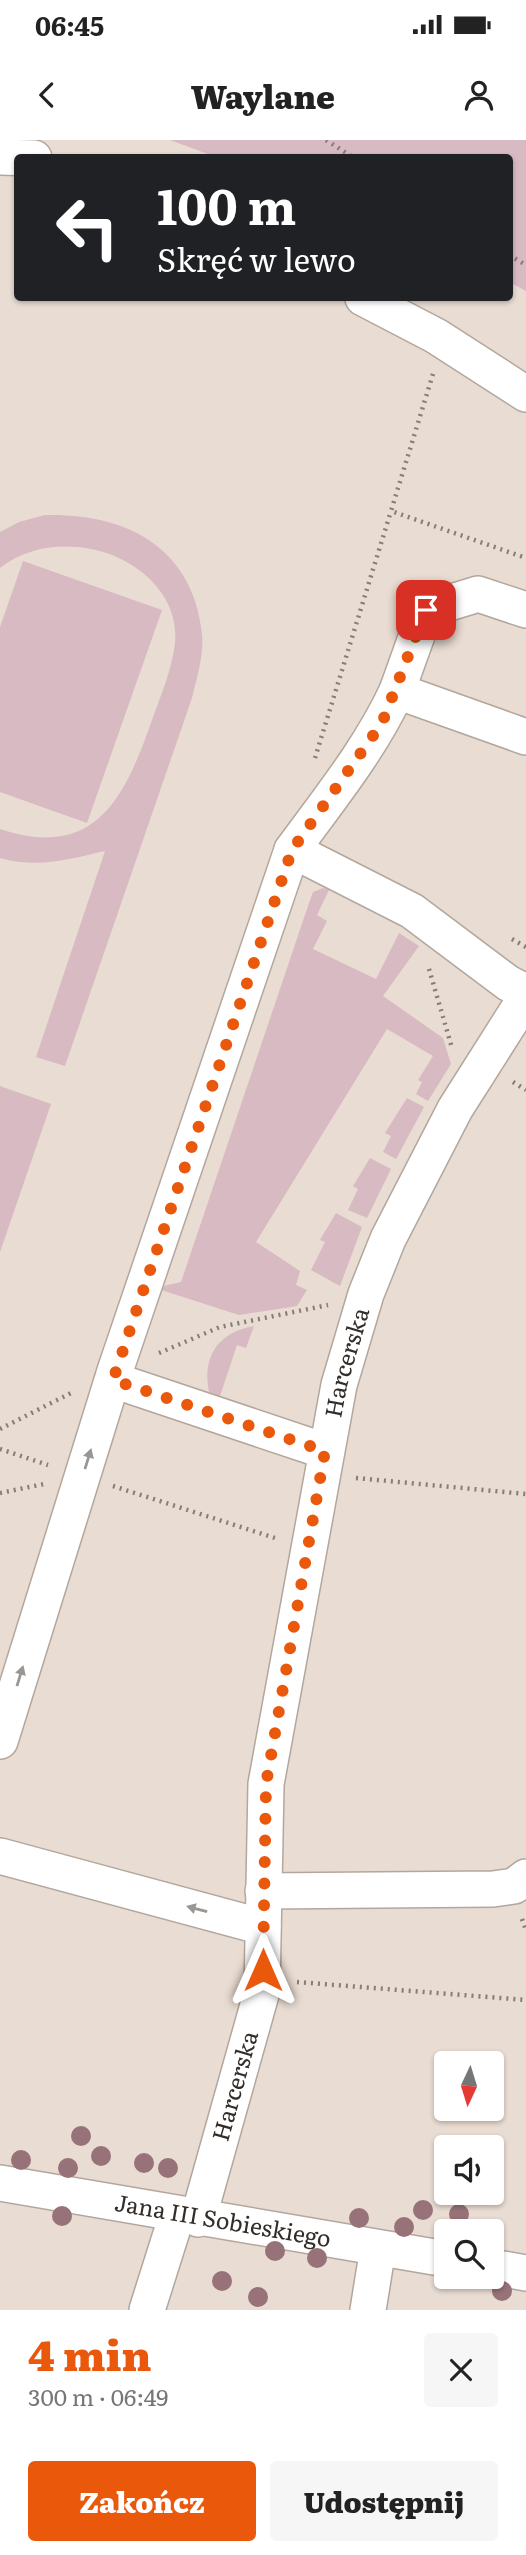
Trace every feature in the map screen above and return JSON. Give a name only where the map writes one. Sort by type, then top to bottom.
[{"type":"street","points":[[369,301],[436,336],[526,394]]},
{"type":"street","points":[[0,1741],[114,1375],[292,850],[347,777],[382,723],[397,691],[426,610],[478,594],[526,610]]},
{"type":"street","points":[[397,691],[526,737]]},
{"type":"street","points":[[292,850],[412,911],[526,995]]},
{"type":"street","name":"Harcerska","points":[[147,2310],[188,2217],[262,1992],[264,1814],[273,1732],[334,1464],[351,1345],[366,1294],[388,1238],[455,1109],[526,995]]},
{"type":"street","points":[[114,1375],[334,1464]]},
{"type":"street","points":[[0,1856],[263,1927]]},
{"type":"street","points":[[264,1891],[493,1889],[514,1886],[526,1877]]},
{"type":"street","name":"Jana III Sobieskiego","points":[[0,2183],[434,2257]]},
{"type":"street","points":[[368,2310],[378,2248]]},
{"type":"street","points":[[504,2269],[526,2273]]},
{"type":"path","points":[[326,140],[348,154]]},
{"type":"path","points":[[437,362],[391,511],[526,558]]},
{"type":"path","points":[[427,962],[454,1053]]},
{"type":"path","points":[[0,1429],[220,1327],[341,1302]]},
{"type":"path","points":[[0,1450],[286,1541]]},
{"type":"path","points":[[334,1464],[526,1494]]},
{"type":"path","points":[[292,1981],[526,2000]]},
{"type":"shaded area","points":[[170,140],[526,140],[526,291],[513,284],[513,154],[208,154]]},
{"type":"shaded area","points":[[45,515],[75,516],[102,521],[128,529],[151,541],[170,558],[185,578],[196,604],[202,634],[200,666],[192,698],[65,1066],[36,1057],[105,851],[53,862],[14,861],[0,858],[0,829],[33,837],[60,836],[83,829],[102,815],[117,797],[142,748],[171,662],[175,625],[162,593],[151,580],[138,569],[107,553],[79,547],[55,547],[21,556],[0,568],[0,532],[19,522]]},
{"type":"shaded area","points":[[23,561],[162,610],[87,823],[0,792],[0,627]]},
{"type":"shaded area","points":[[323,888],[329,890],[317,915],[327,921],[313,949],[376,979],[399,933],[419,946],[383,996],[443,1038],[451,1064],[428,1101],[416,1094],[422,1082],[418,1080],[433,1056],[387,1029],[256,1242],[300,1271],[296,1285],[307,1290],[297,1306],[239,1315],[155,1288],[181,1282],[309,903],[313,892]]},
{"type":"shaded area","points":[[0,1086],[51,1104],[0,1252]]},
{"type":"shaded area","points":[[407,1098],[424,1107],[396,1159],[383,1152],[391,1136],[385,1133]]},
{"type":"shaded area","points":[[370,1158],[391,1169],[367,1218],[348,1210],[358,1189],[353,1186]]},
{"type":"shaded area","points":[[336,1213],[362,1227],[340,1286],[311,1270],[325,1242],[320,1240]]},
{"type":"shaded area","points":[[254,1326],[246,1348],[237,1345],[219,1399],[210,1396],[208,1371],[214,1350],[229,1335]]},
{"type":"route","points":[[263,1970],[266,1784],[273,1732],[325,1451],[113,1380],[292,850],[347,777],[382,723],[397,691],[426,610]]}]
